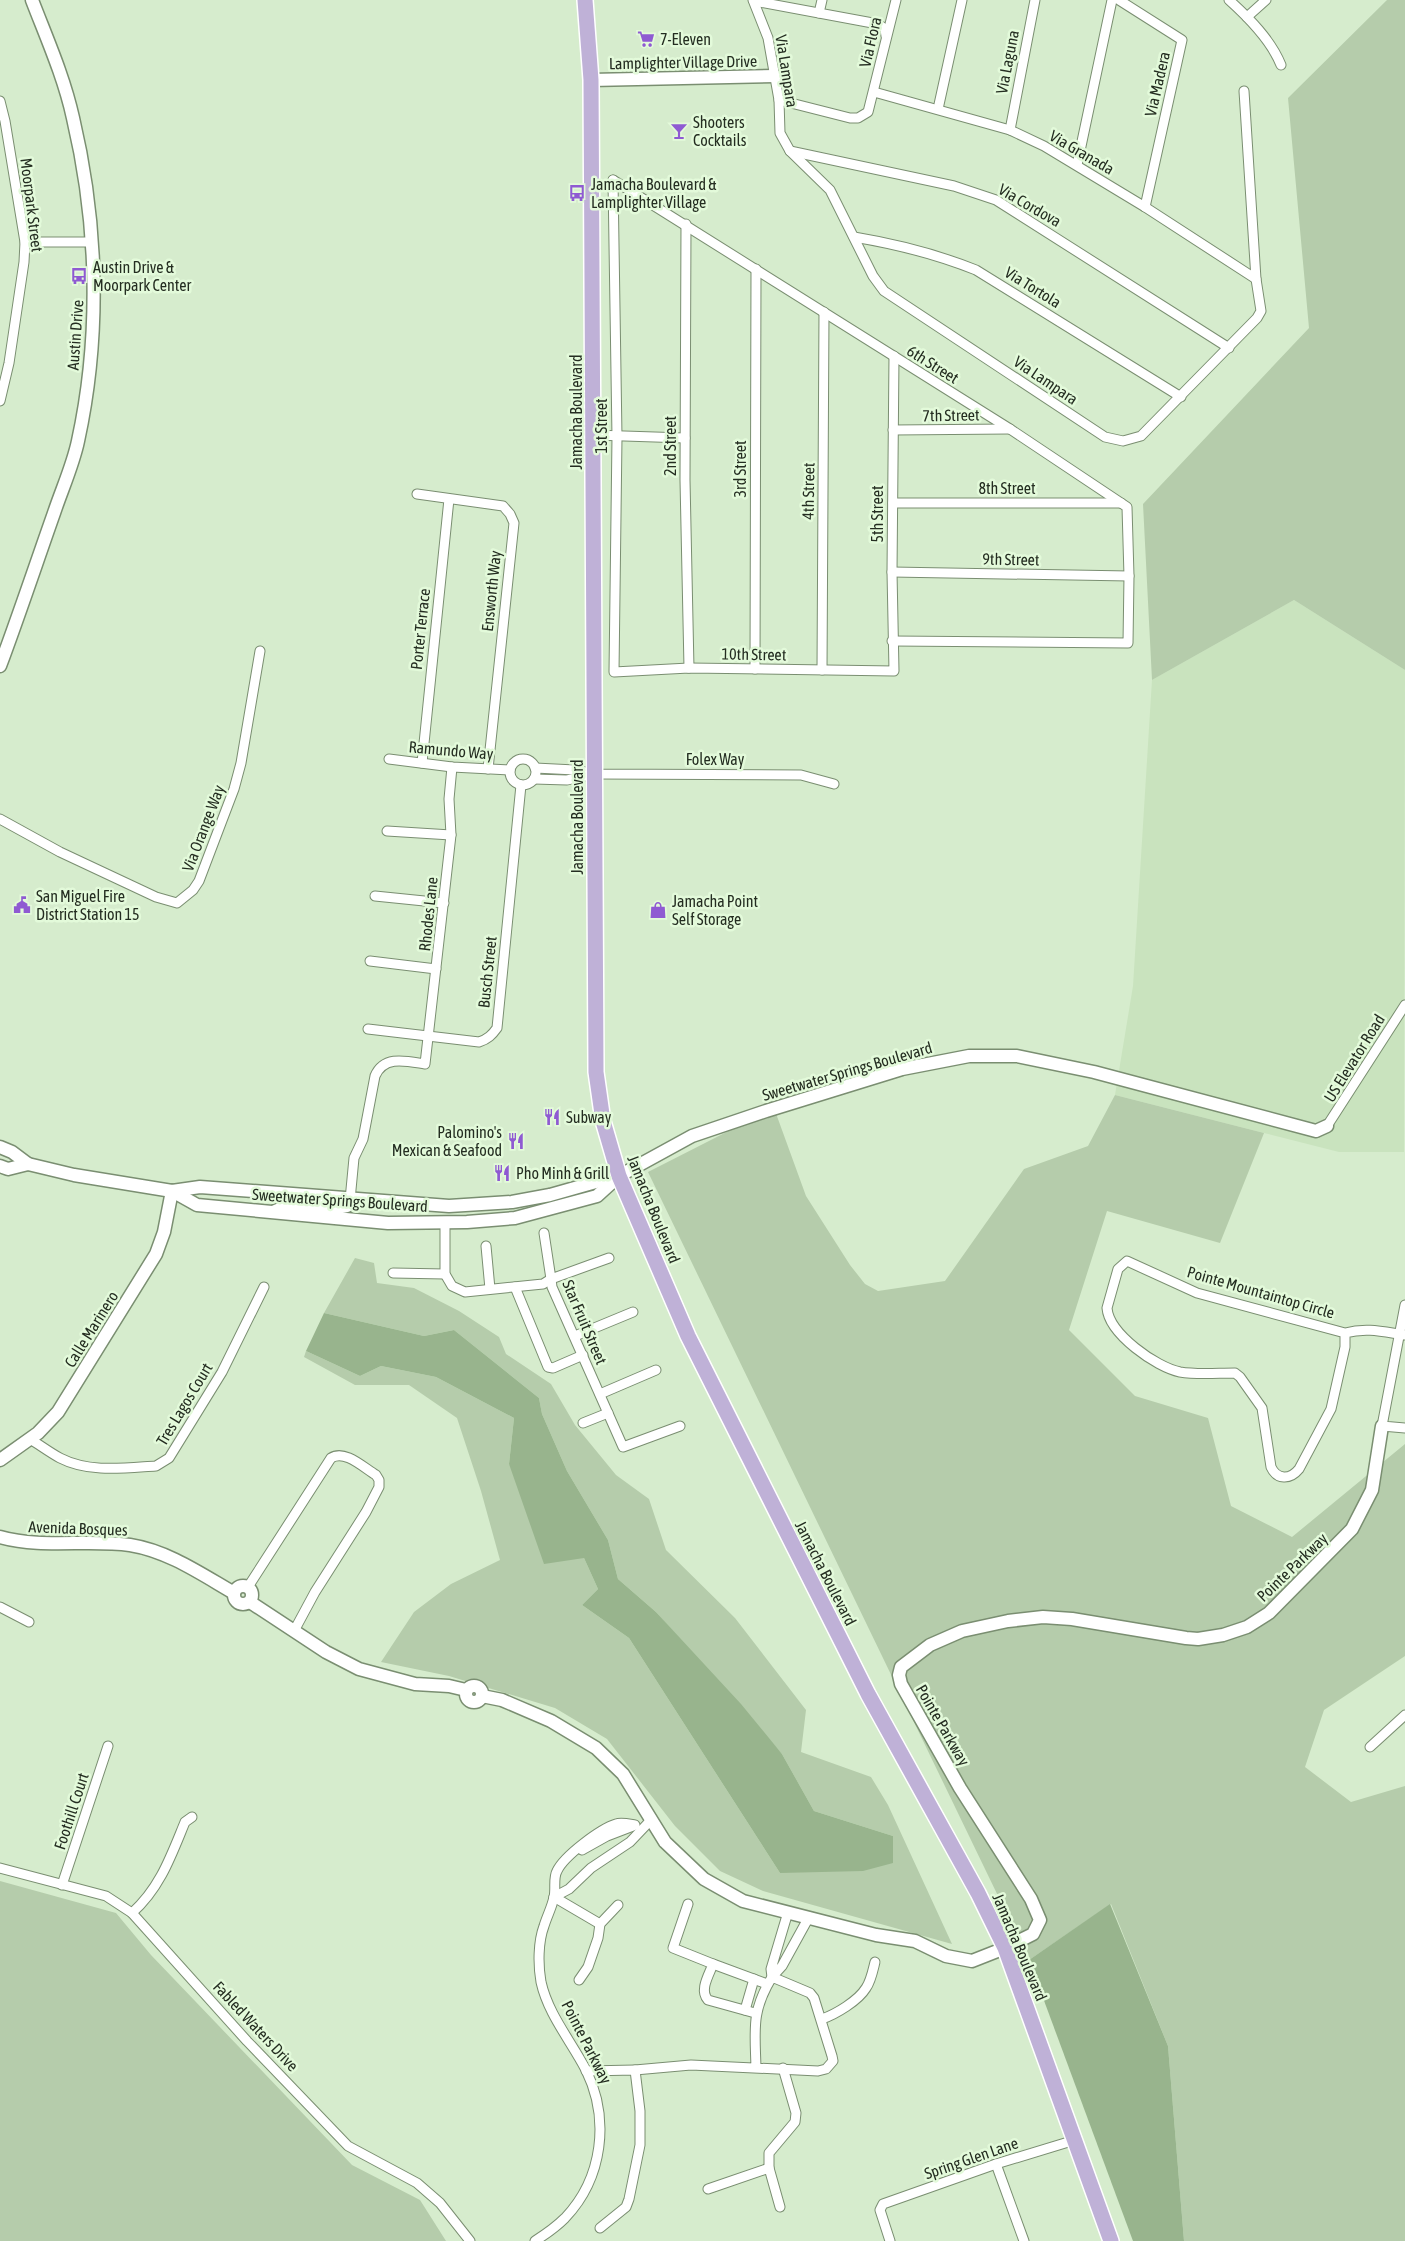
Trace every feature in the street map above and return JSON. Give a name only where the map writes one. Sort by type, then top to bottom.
[{"type":"main road","name":"Jamacha Boulevard","points":[[585,0],[591,80],[596,1072],[603,1121],[619,1176],[688,1336],[868,1694],[978,1893],[1005,1948],[1111,2241]]},
{"type":"street","name":"Austin Drive","points":[[0,666],[78,442],[91,366],[94,324],[94,280],[86,181],[73,117],[59,69],[32,0]]},
{"type":"street","points":[[819,13],[822,0]]},
{"type":"street","name":"Via Flora","points":[[874,92],[896,0]]},
{"type":"street","points":[[938,109],[962,0]]},
{"type":"street","name":"Via Laguna","points":[[1010,130],[1035,0]]},
{"type":"street","points":[[1077,165],[1112,0]]},
{"type":"street","name":"Via Madera","points":[[1119,0],[1182,40],[1145,207]]},
{"type":"street","points":[[1229,0],[1247,17],[1276,53],[1281,65]]},
{"type":"street","points":[[1247,17],[1266,0]]},
{"type":"street","points":[[753,1],[878,24],[885,29],[886,38]]},
{"type":"street","name":"Via Lampara","points":[[753,1],[768,38],[779,100],[780,133],[790,151],[830,190],[873,276],[884,291],[1105,437],[1123,441],[1141,436],[1229,348],[1260,311],[1256,279],[1244,91]]},
{"type":"street","name":"Lamplighter Village Drive","points":[[591,80],[775,76]]},
{"type":"street","points":[[779,100],[858,118],[868,112],[874,92]]},
{"type":"street","name":"Via Granada","points":[[874,92],[1010,130],[1077,165],[1256,279]]},
{"type":"street","name":"Moorpark Street","points":[[0,101],[25,242],[24,262],[9,363],[0,401]]},
{"type":"street","name":"Via Cordova","points":[[790,151],[954,186],[996,200],[1229,348]]},
{"type":"street","name":"6th Street","points":[[612,180],[686,224],[1010,429],[1121,503]]},
{"type":"street","name":"1st Street","points":[[612,180],[616,437],[614,672]]},
{"type":"street","name":"2nd Street","points":[[686,224],[685,438],[689,668]]},
{"type":"street","name":"Via Tortola","points":[[854,237],[906,247],[939,256],[976,270],[1181,397]]},
{"type":"street","points":[[25,242],[91,242]]},
{"type":"street","name":"3rd Street","points":[[754,669],[756,269]]},
{"type":"street","name":"4th Street","points":[[822,670],[824,312]]},
{"type":"street","name":"5th Street","points":[[894,356],[892,503],[892,641],[894,671]]},
{"type":"street","name":"7th Street","points":[[893,430],[1010,429]]},
{"type":"street","points":[[594,435],[685,438]]},
{"type":"street","name":"Ensworth Way","points":[[418,494],[503,506],[510,514],[514,523],[488,769]]},
{"type":"street","name":"Porter Terrace","points":[[422,763],[448,499]]},
{"type":"street","name":"8th Street","points":[[892,503],[1121,503]]},
{"type":"street","points":[[892,641],[1128,643],[1129,516],[1127,507],[1121,503]]},
{"type":"street","name":"9th Street","points":[[892,572],[1129,576]]},
{"type":"street","name":"Via Orange Way","points":[[0,819],[60,852],[156,898],[177,903],[193,890],[199,881],[234,789],[241,764],[260,651]]},
{"type":"street","name":"10th Street","points":[[614,672],[689,668],[894,671]]},
{"type":"street","name":"Ramundo Way","points":[[389,759],[452,767],[510,770]]},
{"type":"street","name":"Ramundo Way","points":[[521,785],[512,780],[510,770],[519,760],[529,761],[536,768],[575,770],[595,774]]},
{"type":"street","name":"Rhodes Lane","points":[[350,1200],[354,1158],[363,1139],[375,1076],[379,1067],[386,1062],[400,1061],[425,1064],[451,835],[449,799],[452,767]]},
{"type":"street","points":[[521,785],[530,783],[534,779],[536,768]]},
{"type":"street","points":[[534,779],[567,780],[595,774]]},
{"type":"street","name":"Folex Way","points":[[595,774],[801,774],[834,784]]},
{"type":"street","name":"Busch Street","points":[[368,1029],[480,1042],[488,1039],[497,1028],[521,785]]},
{"type":"street","points":[[387,831],[451,835]]},
{"type":"street","points":[[375,896],[444,903]]},
{"type":"street","points":[[370,961],[436,968]]},
{"type":"street","name":"US Elevator Road","points":[[1327,1126],[1405,1005]]},
{"type":"street","name":"Sweetwater Springs Boulevard","points":[[0,1147],[12,1152],[28,1164],[74,1175],[172,1191],[197,1204],[388,1223],[445,1223],[515,1218],[597,1196],[619,1176],[692,1136],[766,1111],[902,1070],[969,1056],[1017,1056],[1094,1072],[1316,1131],[1327,1126]]},
{"type":"street","name":"Sweetwater Springs Boulevard","points":[[0,1166],[8,1169],[28,1164]]},
{"type":"street","name":"Sweetwater Springs Boulevard","points":[[172,1191],[200,1186],[350,1200],[449,1206],[505,1203],[550,1194],[619,1176]]},
{"type":"street","name":"Calle Marinero","points":[[0,1460],[30,1439],[58,1412],[156,1254],[164,1232],[172,1191]]},
{"type":"street","points":[[272,1212],[292,1204],[336,1208],[347,1206],[350,1200]]},
{"type":"street","points":[[393,1274],[445,1274],[445,1223],[453,1216],[494,1212],[505,1203]]},
{"type":"street","points":[[544,1234],[551,1279],[609,1258]]},
{"type":"street","points":[[486,1246],[490,1289]]},
{"type":"street","name":"Pointe Mountaintop Circle","points":[[1345,1333],[1345,1347],[1331,1409],[1299,1469],[1294,1475],[1282,1477],[1275,1474],[1270,1467],[1262,1408],[1240,1377],[1235,1373],[1182,1372],[1155,1362],[1118,1332],[1107,1315],[1106,1308],[1118,1269],[1127,1261],[1198,1293],[1345,1333],[1357,1330],[1379,1330],[1402,1335]]},
{"type":"street","name":"Star Fruit Street","points":[[445,1274],[452,1286],[465,1292],[543,1284],[551,1279],[552,1287],[623,1448],[680,1426]]},
{"type":"street","name":"Tres Lagos Court","points":[[30,1439],[61,1458],[87,1466],[104,1469],[156,1466],[164,1463],[169,1458],[222,1372],[264,1287]]},
{"type":"street","points":[[515,1287],[548,1368],[583,1355]]},
{"type":"street","name":"Pointe Parkway","points":[[535,2241],[555,2227],[573,2209],[586,2188],[596,2165],[600,2141],[600,2117],[595,2093],[586,2071],[553,2015],[541,1982],[539,1949],[543,1928],[554,1898],[556,1871],[566,1859],[608,1836],[650,1821],[665,1842],[704,1879],[743,1901],[876,1935],[915,1942],[946,1956],[972,1961],[1034,1934],[1040,1920],[1031,1900],[960,1788],[901,1684],[898,1675],[901,1666],[930,1645],[962,1631],[1008,1621],[1043,1616],[1072,1618],[1186,1638],[1223,1635],[1247,1627],[1269,1613],[1352,1529],[1372,1490],[1382,1426],[1402,1335],[1405,1304]]},
{"type":"street","points":[[575,1336],[633,1312]]},
{"type":"street","points":[[600,1394],[656,1370]]},
{"type":"street","points":[[583,1423],[608,1413]]},
{"type":"street","points":[[1382,1426],[1405,1428]]},
{"type":"street","points":[[248,1587],[331,1458],[338,1455],[346,1456],[376,1476],[379,1480],[379,1487],[366,1512],[315,1592],[294,1631]]},
{"type":"street","name":"Avenida Bosques","points":[[0,1537],[21,1543],[115,1544],[147,1549],[170,1557],[234,1592]]},
{"type":"street","points":[[248,1587],[240,1587],[234,1592],[234,1597],[238,1603],[246,1604],[250,1602]]},
{"type":"street","points":[[248,1587],[252,1594],[250,1602]]},
{"type":"street","points":[[250,1602],[326,1652],[359,1669],[415,1684],[449,1686],[466,1690],[476,1686],[480,1688],[482,1696],[502,1700],[551,1721],[596,1748],[623,1774],[650,1821],[630,1842],[591,1868],[569,1889],[554,1898],[600,1924]]},
{"type":"street","points":[[0,1607],[29,1622]]},
{"type":"street","points":[[1370,1747],[1405,1715]]},
{"type":"street","name":"Foothill Court","points":[[62,1885],[108,1746]]},
{"type":"street","points":[[132,1913],[160,1882],[185,1822],[192,1817]]},
{"type":"street","name":"Fabled Waters Drive","points":[[0,1868],[106,1896],[132,1913],[247,2041],[348,2146],[417,2183],[440,2203],[470,2241]]},
{"type":"street","points":[[586,2071],[635,2070],[691,2065],[818,2070],[826,2069],[833,2062],[822,2019],[810,1992],[769,1980],[754,1979],[674,1949],[672,1946],[688,1904]]},
{"type":"street","points":[[579,1980],[588,1966],[598,1938],[600,1924],[618,1905]]},
{"type":"street","points":[[756,2068],[756,2013],[769,1980],[788,1912]]},
{"type":"street","points":[[769,1980],[782,1966],[809,1918]]},
{"type":"street","points":[[777,1949],[790,1952]]},
{"type":"street","points":[[822,2019],[830,2016],[862,1993],[867,1987],[876,1962]]},
{"type":"street","points":[[713,1964],[704,1989],[705,1997],[708,2000],[756,2013]]},
{"type":"street","points":[[745,2010],[754,1979]]},
{"type":"street","points":[[780,2207],[769,2168],[769,2153],[795,2122],[796,2113],[783,2068]]},
{"type":"street","points":[[600,2228],[621,2212],[629,2199],[640,2145],[640,2111],[635,2070]]},
{"type":"street","name":"Spring Glen Lane","points":[[890,2241],[880,2210],[883,2204],[996,2164],[1075,2140]]},
{"type":"street","points":[[996,2164],[1024,2241]]},
{"type":"street","points":[[708,2189],[769,2168]]},
{"type":"shaded area","points":[[1387,0],[1405,0],[1405,670],[1294,600],[1152,680],[1143,504],[1309,328],[1288,98]]},
{"type":"shaded area","points":[[1294,600],[1405,670],[1404,1152],[1339,1152],[1115,1095],[1133,986],[1152,680]]},
{"type":"shaded area","points":[[1115,1095],[1264,1133],[1220,1243],[1107,1211],[1069,1330],[1135,1396],[1208,1418],[1231,1506],[1292,1537],[1405,1444],[1405,1656],[1324,1710],[1305,1767],[1351,1802],[1405,1786],[1405,2241],[1184,2241],[1168,2046],[1111,1904],[1029,1960],[648,1172],[774,1108],[806,1196],[850,1265],[865,1284],[878,1291],[945,1281],[1024,1169],[1088,1146]]},
{"type":"shaded area","points":[[355,1258],[374,1263],[377,1283],[414,1288],[459,1311],[499,1337],[506,1354],[551,1384],[575,1425],[616,1475],[649,1499],[666,1550],[735,1618],[806,1710],[801,1752],[871,1777],[888,1805],[952,1944],[763,1891],[720,1871],[675,1826],[607,1739],[555,1708],[449,1676],[381,1662],[414,1612],[451,1584],[500,1560],[481,1491],[457,1418],[409,1385],[355,1385],[304,1357],[306,1351],[360,1376],[381,1366],[436,1377],[514,1418],[509,1464],[584,1558],[598,1589],[582,1605],[629,1638],[780,1873],[893,1836],[814,1811],[782,1754],[656,1612],[618,1579],[608,1540],[567,1471],[542,1414],[539,1398],[454,1330],[424,1336],[324,1313]]},
{"type":"shaded area","points":[[324,1313],[424,1336],[454,1330],[539,1398],[542,1414],[567,1471],[608,1540],[618,1579],[656,1612],[741,1704],[782,1754],[814,1811],[893,1836],[893,1863],[863,1871],[780,1873],[629,1638],[582,1605],[598,1589],[584,1558],[544,1564],[509,1464],[514,1418],[436,1377],[381,1366],[360,1376],[306,1351]]},
{"type":"shaded area","points":[[0,1881],[116,1913],[151,1955],[352,2165],[420,2200],[446,2241],[0,2241]]},
{"type":"shaded area","points":[[1110,1904],[1168,2046],[1184,2241],[1133,2241],[1029,1960]]},
{"type":"place","name":"7-Eleven","points":[[646,39]]},
{"type":"place","name":"Shooters Cocktails","points":[[679,131]]},
{"type":"place","name":"Jamacha Boulevard & Lamplighter Village","points":[[577,193]]},
{"type":"place","name":"Austin Drive & Moorpark Center","points":[[79,276]]},
{"type":"place","name":"San Miguel Fire District Station 15","points":[[22,905]]},
{"type":"place","name":"Jamacha Point Self Storage","points":[[658,910]]},
{"type":"place","name":"Subway","points":[[552,1117]]},
{"type":"place","name":"Palomino's Mexican & Seafood","points":[[516,1141]]},
{"type":"place","name":"Pho Minh & Grill","points":[[502,1173]]}]
